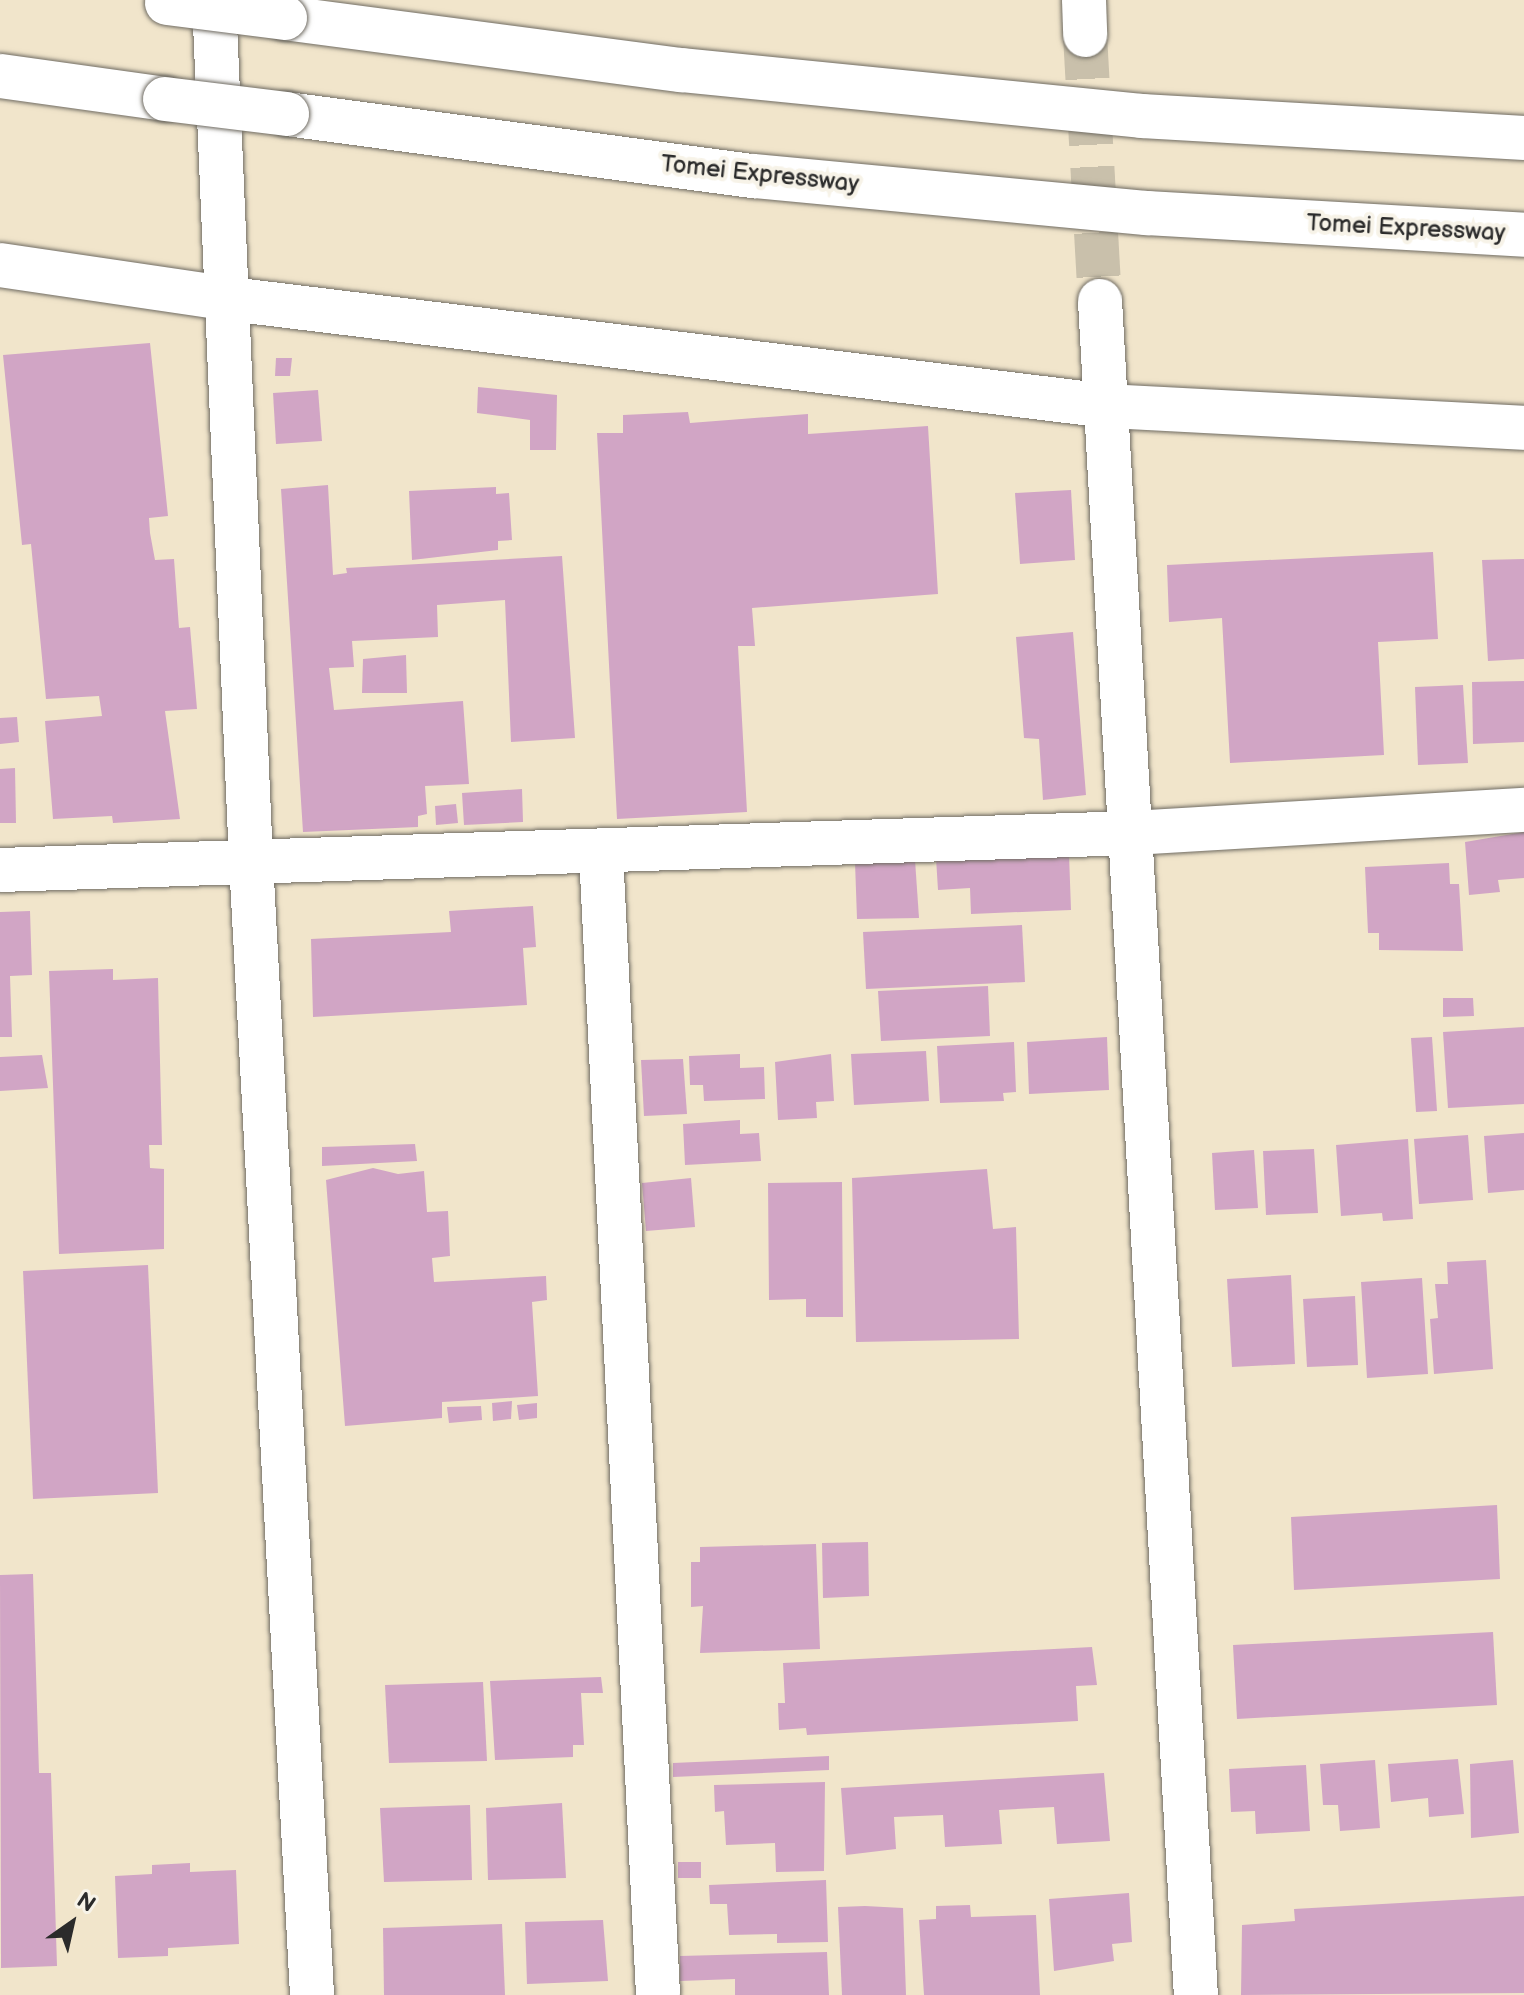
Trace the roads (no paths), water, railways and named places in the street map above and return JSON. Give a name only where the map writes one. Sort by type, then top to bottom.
[{"type":"main road","points":[[214,0],[230,299],[251,861],[312,1995]]},
{"type":"main road","points":[[158,1],[682,70],[1142,116],[1524,138]]},
{"type":"main road","name":"Tomei Expressway","points":[[0,76],[754,176],[1147,213],[1524,235]]},
{"type":"main road","points":[[0,265],[230,299],[1108,406],[1524,428]]},
{"type":"main road","points":[[1100,301],[1133,833],[1196,1995]]},
{"type":"main road","points":[[0,870],[601,853],[1133,833],[1524,810]]},
{"type":"main road","points":[[601,853],[658,1995]]},
{"type":"tunnel","points":[[1085,35],[1100,301]]}]
